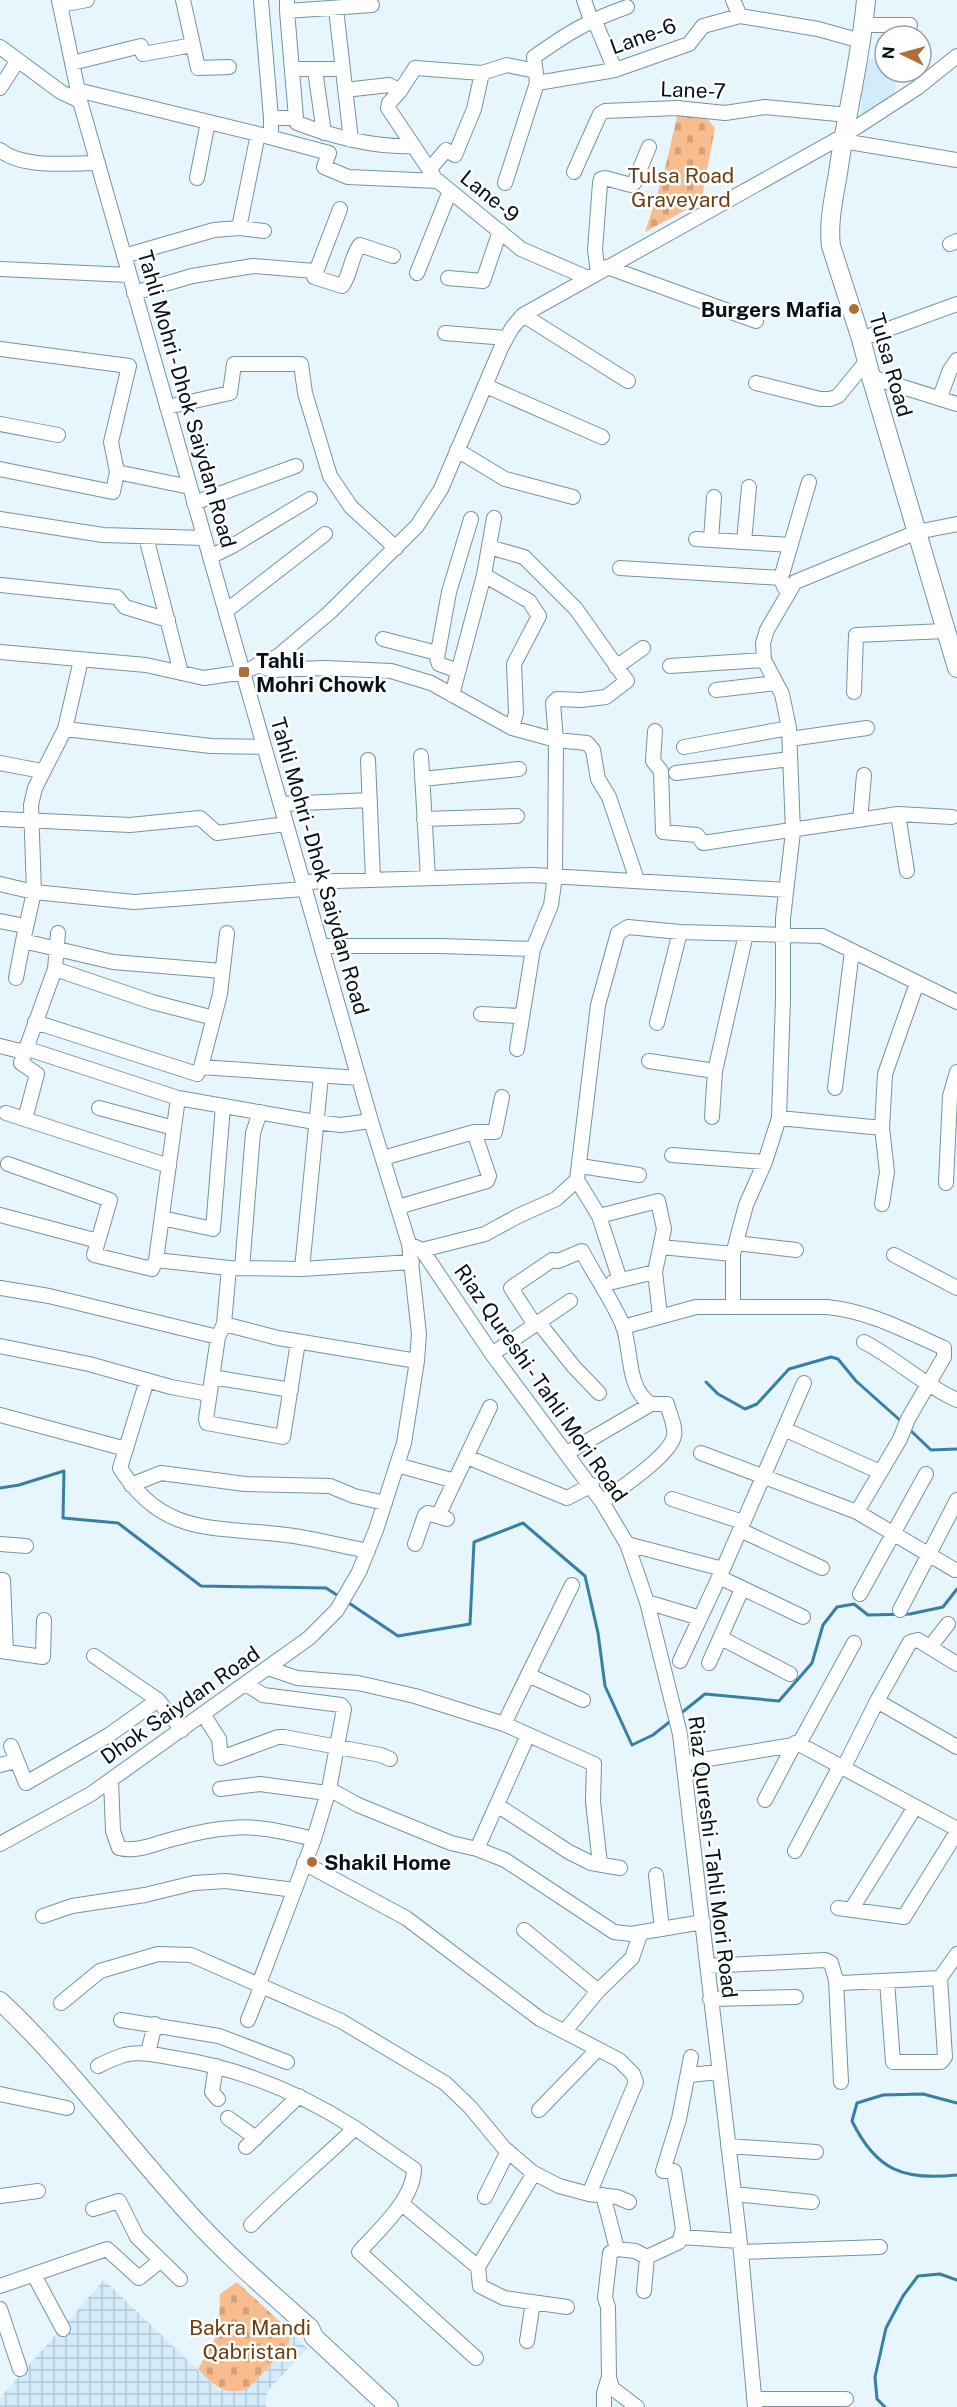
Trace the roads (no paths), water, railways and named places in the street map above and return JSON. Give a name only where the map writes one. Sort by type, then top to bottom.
[{"type":"main road","name":"Tulsa Road","points":[[866,0],[863,33],[843,139],[830,239],[957,668]]},
{"type":"main road","points":[[0,2001],[32,2031],[77,2081],[194,2219],[230,2256],[310,2328],[314,2337],[389,2407]]},
{"type":"main road","points":[[0,2014],[44,2056],[212,2248],[304,2336],[314,2337]]},
{"type":"street","points":[[60,3],[87,0]]},
{"type":"street","points":[[183,0],[198,69],[229,67]]},
{"type":"street","points":[[239,228],[264,135],[271,118],[261,0]]},
{"type":"street","points":[[584,0],[615,70]]},
{"type":"street","points":[[733,0],[740,16]]},
{"type":"street","name":"Tahli Mohri - Dhok Saiydan Road","points":[[60,3],[79,96],[303,886],[371,1121],[398,1207],[416,1247],[412,1262],[419,1334],[404,1443],[385,1503],[359,1572]]},
{"type":"street","points":[[372,5],[336,9],[287,5],[297,123],[351,140],[399,147],[414,146]]},
{"type":"street","points":[[505,183],[536,77],[534,57],[569,32],[593,19],[627,7]]},
{"type":"street","points":[[336,9],[351,140]]},
{"type":"street","name":"Lane-6","points":[[536,77],[615,70],[689,44],[703,26],[740,16],[818,29],[863,33],[873,31]]},
{"type":"street","points":[[72,63],[141,46],[143,54],[193,45]]},
{"type":"street","points":[[0,47],[61,92],[264,135]]},
{"type":"street","points":[[0,652],[146,665],[204,678],[244,672],[278,656],[329,613],[417,526],[441,489],[506,338],[523,315],[843,139],[917,88],[957,56]]},
{"type":"street","points":[[0,88],[18,60]]},
{"type":"street","points":[[482,74],[474,109],[454,155],[446,150],[433,175],[388,108],[389,103],[415,68],[482,74],[507,65],[536,77]]},
{"type":"street","points":[[293,69],[342,69]]},
{"type":"street","points":[[315,70],[324,133]]},
{"type":"street","points":[[345,90],[389,85],[400,91]]},
{"type":"street","name":"Lane-7","points":[[574,172],[600,114],[605,111],[677,108],[725,113],[765,107],[848,115]]},
{"type":"street","points":[[271,118],[296,118]]},
{"type":"street","points":[[197,178],[208,122]]},
{"type":"street","name":"Lane-9","points":[[264,135],[329,153],[324,167],[348,177],[433,175],[521,249],[756,321]]},
{"type":"street","points":[[843,139],[957,160]]},
{"type":"street","points":[[598,273],[595,250],[600,183],[605,178],[630,185],[634,183],[648,147]]},
{"type":"street","points":[[0,150],[9,157],[27,162],[98,164]]},
{"type":"street","points":[[417,273],[450,191]]},
{"type":"street","points":[[340,209],[314,271],[314,277],[320,281],[342,286],[347,280],[354,253],[360,245],[393,256]]},
{"type":"street","points":[[124,256],[214,230],[239,228],[264,231]]},
{"type":"street","points":[[448,278],[483,281],[500,231]]},
{"type":"street","points":[[134,293],[192,276],[253,266],[314,271]]},
{"type":"street","points":[[0,269],[129,275]]},
{"type":"street","points":[[861,339],[957,304]]},
{"type":"street","points":[[523,315],[628,381]]},
{"type":"street","points":[[445,333],[506,338]]},
{"type":"street","points":[[0,349],[129,366],[111,441],[117,472],[113,492],[0,469]]},
{"type":"street","points":[[940,398],[950,370],[957,360]]},
{"type":"street","points":[[167,407],[230,393],[234,364],[301,364],[305,393],[330,476],[351,507],[396,548]]},
{"type":"street","points":[[756,383],[820,399],[830,399],[838,396],[869,370],[957,404]]},
{"type":"street","points":[[486,386],[602,437]]},
{"type":"street","points":[[0,424],[58,435]]},
{"type":"street","points":[[457,450],[505,479],[573,497]]},
{"type":"street","points":[[194,502],[296,466]]},
{"type":"street","points":[[117,472],[190,488]]},
{"type":"street","points":[[785,595],[781,578],[809,482]]},
{"type":"street","points":[[744,542],[749,487]]},
{"type":"street","points":[[711,540],[714,497]]},
{"type":"street","points":[[210,557],[310,499]]},
{"type":"street","points":[[452,695],[484,576],[494,518]]},
{"type":"street","points":[[0,519],[103,535],[204,538]]},
{"type":"street","points":[[458,671],[436,662],[449,592],[471,519]]},
{"type":"street","points":[[733,1306],[734,1248],[746,1205],[765,1161],[779,1118],[783,933],[793,832],[789,733],[782,694],[764,660],[767,630],[785,595],[795,582],[917,532],[957,524]]},
{"type":"street","points":[[226,611],[325,534]]},
{"type":"street","points":[[146,537],[181,673]]},
{"type":"street","points":[[696,539],[791,545]]},
{"type":"street","points":[[489,547],[516,554],[576,609],[627,681],[606,697],[581,700],[557,699],[553,703],[555,876],[551,905],[533,949],[520,1016],[517,1048]]},
{"type":"street","points":[[620,568],[781,578]]},
{"type":"street","points":[[484,576],[529,601],[538,612],[538,619],[514,664],[516,713],[512,728]]},
{"type":"street","points":[[0,585],[117,597],[125,607],[168,620]]},
{"type":"street","points":[[854,692],[855,635],[945,631]]},
{"type":"street","points":[[383,639],[437,653]]},
{"type":"street","points":[[616,667],[643,648]]},
{"type":"street","points":[[16,978],[34,892],[30,820],[35,788],[65,729],[81,660]]},
{"type":"street","points":[[670,666],[764,660]]},
{"type":"street","points":[[257,665],[272,670],[325,668],[391,671],[431,683],[512,728],[555,740],[587,743],[593,750],[598,779],[609,797],[637,880]]},
{"type":"street","points":[[716,690],[776,683]]},
{"type":"street","points":[[684,747],[789,733],[867,728]]},
{"type":"street","points":[[65,729],[211,746],[264,747]]},
{"type":"street","points":[[655,731],[653,761],[661,771],[663,832],[692,834],[699,837],[703,843],[793,832],[898,814],[952,817]]},
{"type":"street","points":[[421,756],[428,878]]},
{"type":"street","points":[[676,773],[790,759]]},
{"type":"street","points":[[368,760],[373,879]]},
{"type":"street","points":[[0,763],[42,771]]},
{"type":"street","points":[[422,779],[519,769]]},
{"type":"street","points":[[860,820],[864,775]]},
{"type":"street","points":[[280,804],[370,800]]},
{"type":"street","points":[[898,814],[908,871]]},
{"type":"street","points":[[424,819],[517,816]]},
{"type":"street","points":[[0,819],[130,825],[200,818],[217,833],[286,824]]},
{"type":"street","points":[[0,884],[34,892],[134,902],[373,879],[555,876],[786,890]]},
{"type":"street","points":[[0,921],[26,926]]},
{"type":"street","points":[[620,1280],[599,1216],[578,1173],[598,1005],[618,933],[627,927],[680,932],[783,933],[822,936],[957,1002]]},
{"type":"street","points":[[657,1023],[680,932]]},
{"type":"street","points":[[25,1119],[37,1074],[21,1063],[56,969],[58,933]]},
{"type":"street","points":[[35,1022],[197,1074],[201,1068],[214,1018],[227,933]]},
{"type":"street","points":[[712,1117],[715,1071],[746,934]]},
{"type":"street","points":[[22,941],[113,962],[222,971]]},
{"type":"street","points":[[321,946],[533,949]]},
{"type":"street","points":[[835,1088],[852,951]]},
{"type":"street","points":[[56,969],[152,1002],[214,1018]]},
{"type":"street","points":[[882,1204],[887,1172],[882,1128],[885,1074],[917,983]]},
{"type":"street","points":[[481,1014],[520,1016]]},
{"type":"street","points":[[0,1046],[24,1050],[178,1098],[340,1125],[371,1121]]},
{"type":"street","points":[[649,1061],[715,1071]]},
{"type":"street","points":[[201,1068],[359,1078]]},
{"type":"street","points":[[946,1183],[950,1096],[957,1072]]},
{"type":"street","points":[[302,1269],[321,1076]]},
{"type":"street","points":[[383,1158],[474,1132],[495,1132],[501,1097]]},
{"type":"street","points":[[8,1164],[110,1200],[94,1255],[152,1269],[156,1260],[178,1098]]},
{"type":"street","points":[[162,1218],[213,1229],[223,1106]]},
{"type":"street","points":[[99,1108],[174,1128]]},
{"type":"street","points":[[260,1112],[253,1133],[236,1268],[224,1324],[218,1337],[207,1423],[281,1437],[284,1435],[298,1342]]},
{"type":"street","points":[[6,1113],[169,1166]]},
{"type":"street","points":[[779,1118],[882,1128]]},
{"type":"street","points":[[398,1207],[487,1181],[489,1176],[474,1132]]},
{"type":"street","points":[[672,1155],[765,1161]]},
{"type":"street","points":[[578,1173],[639,1175]]},
{"type":"street","points":[[416,1247],[485,1234],[556,1199],[578,1173]]},
{"type":"street","points":[[599,1216],[658,1201],[664,1229],[655,1272],[660,1316]]},
{"type":"street","points":[[0,1215],[98,1241]]},
{"type":"street","name":"Riaz Qureshi - Tahli Mori Road","points":[[416,1247],[492,1354],[592,1485],[627,1544],[647,1602],[680,1734],[684,1763],[740,2246],[755,2403]]},
{"type":"street","points":[[661,1247],[796,1250]]},
{"type":"street","points":[[599,1392],[537,1324],[511,1288],[552,1260],[558,1262],[582,1251],[623,1327],[634,1381],[640,1394],[651,1404]]},
{"type":"street","points":[[894,1255],[957,1288]]},
{"type":"street","points":[[156,1260],[236,1268],[302,1269],[412,1262]]},
{"type":"street","points":[[600,1285],[655,1272]]},
{"type":"street","points":[[0,1288],[49,1296],[218,1337]]},
{"type":"street","points":[[492,1354],[570,1302]]},
{"type":"street","points":[[623,1327],[696,1307],[827,1307],[842,1308],[877,1319],[944,1348],[944,1357],[857,1512]]},
{"type":"street","points":[[224,1324],[298,1342],[417,1361]]},
{"type":"street","points":[[864,1342],[887,1354],[929,1384],[957,1400]]},
{"type":"street","points":[[0,1346],[89,1364],[209,1394]]},
{"type":"street","points":[[212,1377],[291,1390]]},
{"type":"street","points":[[147,1380],[120,1468],[131,1485],[147,1502],[179,1521],[195,1526],[288,1535],[368,1551]]},
{"type":"street","points":[[680,1661],[804,1383]]},
{"type":"street","points":[[567,1453],[651,1404],[667,1404],[674,1429],[671,1443],[642,1473],[602,1502]]},
{"type":"street","points":[[415,1544],[425,1515],[428,1513],[443,1518],[455,1481],[490,1407]]},
{"type":"street","points":[[0,1415],[126,1449]]},
{"type":"street","points":[[784,1429],[879,1472]]},
{"type":"street","points":[[702,1453],[857,1512],[955,1570]]},
{"type":"street","points":[[467,1457],[567,1498],[592,1485]]},
{"type":"street","points":[[397,1465],[455,1481]]},
{"type":"street","points":[[131,1485],[161,1473],[245,1484],[330,1486],[354,1496],[385,1503]]},
{"type":"street","points":[[860,1594],[926,1474]]},
{"type":"street","points":[[672,1499],[741,1526],[822,1568]]},
{"type":"street","points":[[900,1610],[957,1500]]},
{"type":"street","points":[[0,1544],[26,1546]]},
{"type":"street","points":[[627,1544],[721,1573],[742,1589],[802,1617]]},
{"type":"street","name":"Dhok Saiydan Road","points":[[0,1844],[91,1794],[309,1638],[337,1610],[359,1572]]},
{"type":"street","points":[[0,1580],[3,1580],[3,1652],[43,1657],[44,1620]]},
{"type":"street","points":[[504,1724],[572,1585]]},
{"type":"street","points":[[709,1663],[742,1589]]},
{"type":"street","points":[[647,1602],[700,1618]]},
{"type":"street","points":[[930,1647],[948,1624]]},
{"type":"street","points":[[721,1638],[790,1674]]},
{"type":"street","points":[[795,1851],[910,1642],[918,1640],[957,1664]]},
{"type":"street","points":[[765,1800],[854,1643]]},
{"type":"street","points":[[94,1656],[158,1700],[182,1730]]},
{"type":"street","points":[[268,1668],[297,1678],[358,1683],[403,1694],[504,1724],[594,1764],[593,1802],[600,1864]]},
{"type":"street","points":[[528,1675],[583,1700]]},
{"type":"street","points":[[246,1684],[263,1695],[343,1707],[328,1791],[314,1839],[248,2020]]},
{"type":"street","points":[[11,1746],[23,1780],[26,1783],[30,1782],[109,1735],[158,1700]]},
{"type":"street","points":[[877,1701],[957,1747]]},
{"type":"street","points":[[203,1714],[219,1739],[221,1758],[278,1737],[381,1755],[390,1759]]},
{"type":"street","points":[[477,1849],[528,1735]]},
{"type":"street","points":[[684,1763],[797,1743],[842,1766],[957,1830],[904,1917],[844,1909],[915,1807]]},
{"type":"street","points":[[0,1766],[16,1761]]},
{"type":"street","points":[[111,1780],[113,1831],[118,1848],[127,1850],[140,1848],[179,1837],[234,1827],[259,1828],[314,1839]]},
{"type":"street","points":[[220,1789],[260,1784],[328,1791],[451,1843],[477,1849],[505,1860],[614,1932],[631,1934],[703,1922]]},
{"type":"street","points":[[497,1805],[569,1852],[591,1863],[620,1868]]},
{"type":"street","points":[[304,1863],[406,1918],[540,2019],[619,2060],[633,2074],[636,2082],[596,2194],[617,2249]]},
{"type":"street","points":[[656,1875],[662,1929]]},
{"type":"street","points":[[43,1916],[72,1906],[145,1895],[194,1883],[226,1881],[294,1890]]},
{"type":"street","points":[[524,1930],[598,1991]]},
{"type":"street","points":[[565,2031],[598,1991],[632,1958],[641,1932]]},
{"type":"street","points":[[61,2003],[100,1971],[158,1954],[190,1955],[341,2021],[445,2083],[508,2151],[534,2173],[559,2186],[617,2197],[629,2202]]},
{"type":"street","points":[[887,1981],[891,2060],[896,2063],[941,2062],[945,2057],[940,1978],[957,1954]]},
{"type":"street","points":[[707,1966],[825,1960],[831,1963],[836,1980],[841,2082]]},
{"type":"street","points":[[836,1980],[842,1983],[940,1978]]},
{"type":"street","points":[[710,2000],[796,1997]]},
{"type":"street","points":[[121,2020],[219,2036],[287,2062]]},
{"type":"street","points":[[148,2053],[156,2024]]},
{"type":"street","points":[[539,2110],[598,2049]]},
{"type":"street","points":[[98,2066],[124,2055],[148,2053],[216,2066],[267,2082],[299,2096],[355,2128],[414,2169],[414,2175],[402,2204],[359,2252],[476,2358]]},
{"type":"street","points":[[647,2257],[679,2242],[682,2237],[683,2229],[674,2171],[663,2171],[679,2119],[692,2057]]},
{"type":"street","points":[[216,2066],[212,2092],[218,2099]]},
{"type":"street","points":[[689,2075],[719,2072]]},
{"type":"street","points":[[0,2094],[67,2108]]},
{"type":"street","points":[[228,2118],[251,2143],[299,2096]]},
{"type":"street","points":[[251,2225],[275,2200],[355,2128]]},
{"type":"street","points":[[728,2146],[816,2152]]},
{"type":"street","points":[[485,2197],[508,2151]]},
{"type":"street","points":[[534,2173],[478,2267],[480,2286],[504,2298],[567,2307]]},
{"type":"street","points":[[0,2196],[38,2191]]},
{"type":"street","points":[[734,2194],[812,2202]]},
{"type":"street","points":[[93,2209],[119,2201],[137,2237],[180,2279]]},
{"type":"street","points":[[402,2204],[478,2267]]},
{"type":"street","points":[[682,2237],[740,2246],[880,2247]]},
{"type":"street","points":[[0,2286],[107,2249],[139,2278],[159,2261]]},
{"type":"street","points":[[637,2407],[612,2388],[609,2377],[608,2307],[605,2298],[610,2253],[617,2249],[642,2253],[647,2257]]},
{"type":"street","points":[[644,2291],[647,2257]]},
{"type":"street","points":[[34,2275],[63,2328]]},
{"type":"street","points":[[527,2341],[533,2302]]},
{"type":"street","points":[[0,2309],[20,2369]]},
{"type":"street","points":[[604,2407],[604,2393],[609,2377]]},
{"type":"street","points":[[755,2403],[846,2399]]},
{"type":"waterway","points":[[706,1382],[718,1394],[745,1409],[757,1404],[789,1369],[831,1357],[838,1359],[856,1381],[902,1422]]},
{"type":"waterway","points":[[909,1429],[931,1450],[957,1449]]},
{"type":"waterway","points":[[0,1488],[19,1485],[64,1471],[63,1518],[118,1523],[201,1586],[326,1588],[340,1597]]},
{"type":"waterway","points":[[346,1601],[398,1636],[470,1624],[474,1542],[523,1523],[585,1576],[598,1633],[605,1686],[632,1745],[653,1735],[672,1720]]},
{"type":"waterway","points":[[680,1714],[705,1694],[779,1701],[812,1663],[823,1625],[837,1607],[854,1604],[868,1615],[910,1614],[943,1607],[957,1589]]},
{"type":"waterway","points":[[957,2103],[923,2094],[883,2095],[857,2103],[852,2121],[871,2151],[893,2169],[921,2176],[957,2175]]},
{"type":"waterway","points":[[885,2407],[877,2399],[875,2377],[886,2328],[903,2296],[918,2276],[940,2274],[957,2280]]},
{"type":"place","name":"Burgers Mafia","points":[[854,309]]},
{"type":"place","name":"Tahli Mohri Chowk","points":[[244,672]]},
{"type":"place","name":"Shakil Home","points":[[312,1862]]},
{"type":"park label","name":"Tulsa Road Graveyard","points":[[681,187]]},
{"type":"park label","name":"Bakra Mandi Qabristan","points":[[250,2339]]}]
